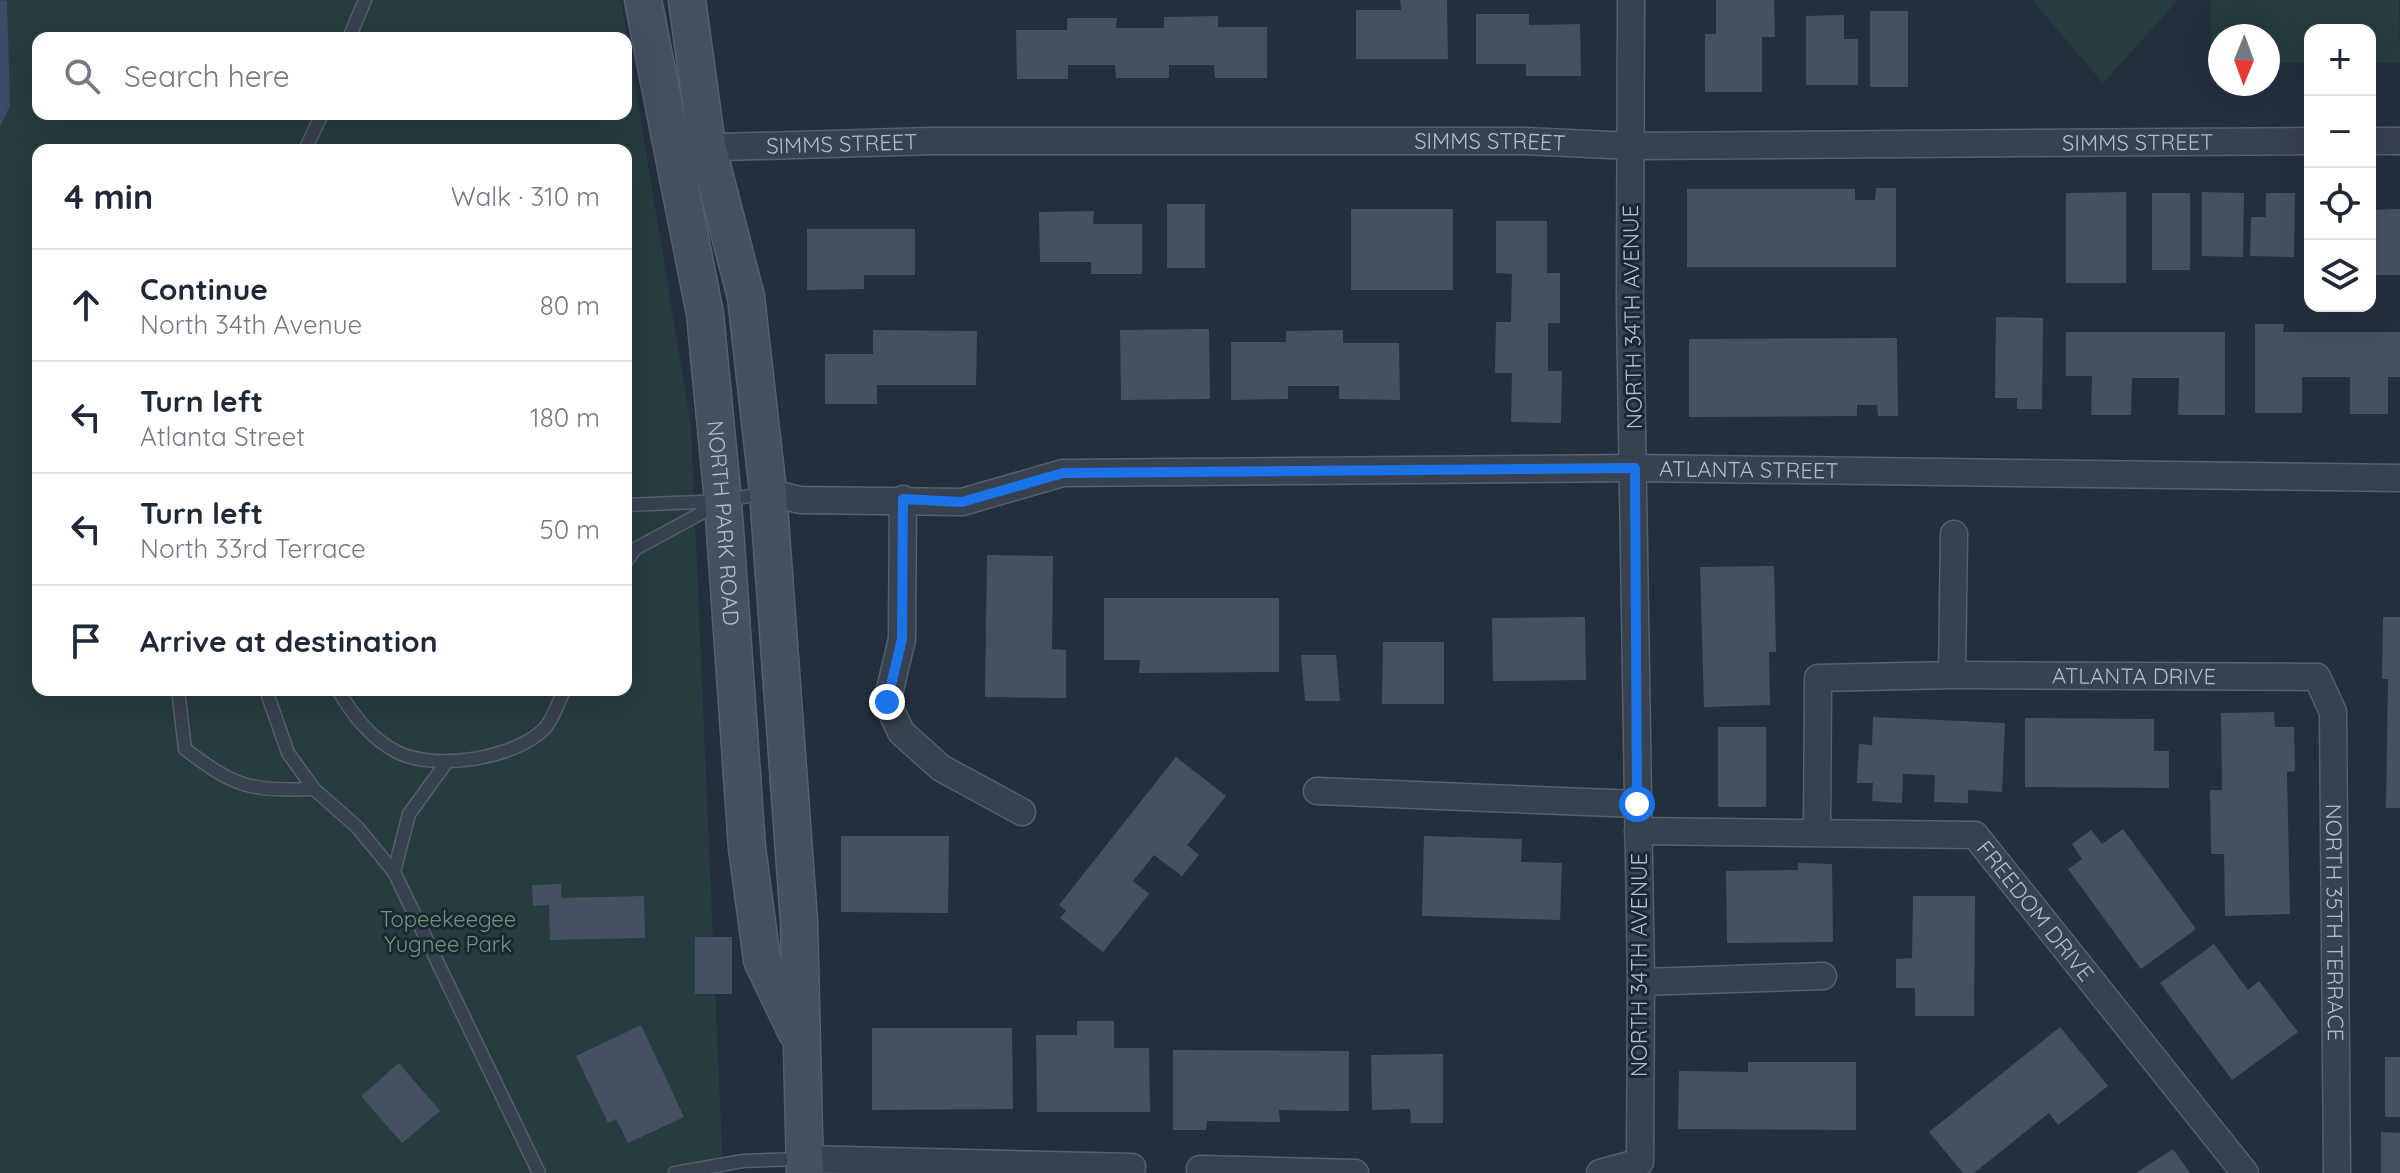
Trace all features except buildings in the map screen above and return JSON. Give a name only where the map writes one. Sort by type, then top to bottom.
[{"type":"street","name":"NORTH PARK ROAD","points":[[643,0],[704,306],[723,501],[747,848],[762,960],[802,1043]]},
{"type":"street","name":"NORTH PARK ROAD","points":[[687,0],[707,146],[746,297],[768,492],[799,921],[805,1166]]},
{"type":"street","name":"NORTH 34TH AVENUE","points":[[1631,0],[1641,982],[1640,1167]]},
{"type":"street","name":"SIMMS STREET","points":[[671,151],[707,146],[932,141],[1525,141],[1631,146],[2304,141]]},
{"type":"street","points":[[2376,141],[2400,141]]},
{"type":"street","name":"ATLANTA STREET","points":[[768,492],[800,500],[962,502],[1063,473],[1635,468],[2400,478]]},
{"type":"street","points":[[903,499],[902,639],[887,702],[901,732],[941,768],[1022,812]]},
{"type":"street","points":[[1952,675],[1954,534]]},
{"type":"street","name":"ATLANTA DRIVE","points":[[1817,833],[1818,678],[1952,675],[2317,677]]},
{"type":"street","name":"NORTH 35TH TERRACE","points":[[2317,677],[2333,712],[2337,1173]]},
{"type":"street","points":[[1317,791],[1637,804]]},
{"type":"street","name":"FREEDOM DRIVE","points":[[1638,831],[1975,835],[2245,1173]]},
{"type":"street","points":[[1641,982],[1823,976]]},
{"type":"street","points":[[805,1166],[1132,1167]]},
{"type":"street","points":[[1600,1173],[1640,1167]]},
{"type":"street","points":[[1200,1169],[1355,1173]]},
{"type":"lane","points":[[352,32],[365,0]]},
{"type":"lane","points":[[308,144],[319,120]]},
{"type":"lane","points":[[632,505],[723,501],[768,492]]},
{"type":"lane","points":[[632,553],[723,501]]},
{"type":"lane","points":[[179,696],[185,749],[222,778],[260,790],[314,789]]},
{"type":"lane","points":[[268,696],[288,753],[314,789],[357,827],[394,872],[539,1173]]},
{"type":"lane","points":[[342,696],[357,722],[398,753],[446,763],[506,752],[545,728],[561,696]]},
{"type":"lane","points":[[394,872],[409,814],[446,763]]},
{"type":"lane","points":[[675,1173],[743,1161],[805,1166]]},
{"type":"green space","name":"Topeekeegee Yugnee Park","points":[[0,0],[621,0],[626,32],[32,32],[32,120],[632,120],[632,67],[691,426],[723,1173],[0,1173]]},
{"type":"green space","points":[[2032,0],[2178,0],[2103,83]]},
{"type":"green space","points":[[2211,0],[2399,0],[2400,63],[2376,63],[2376,24],[2304,24],[2304,63],[2280,63],[2280,24],[2211,24]]},
{"type":"water","points":[[0,0],[7,1],[10,106],[0,127]]},
{"type":"route","points":[[887,702],[902,639],[903,499],[962,502],[1063,473],[1635,468],[1637,804]]}]
